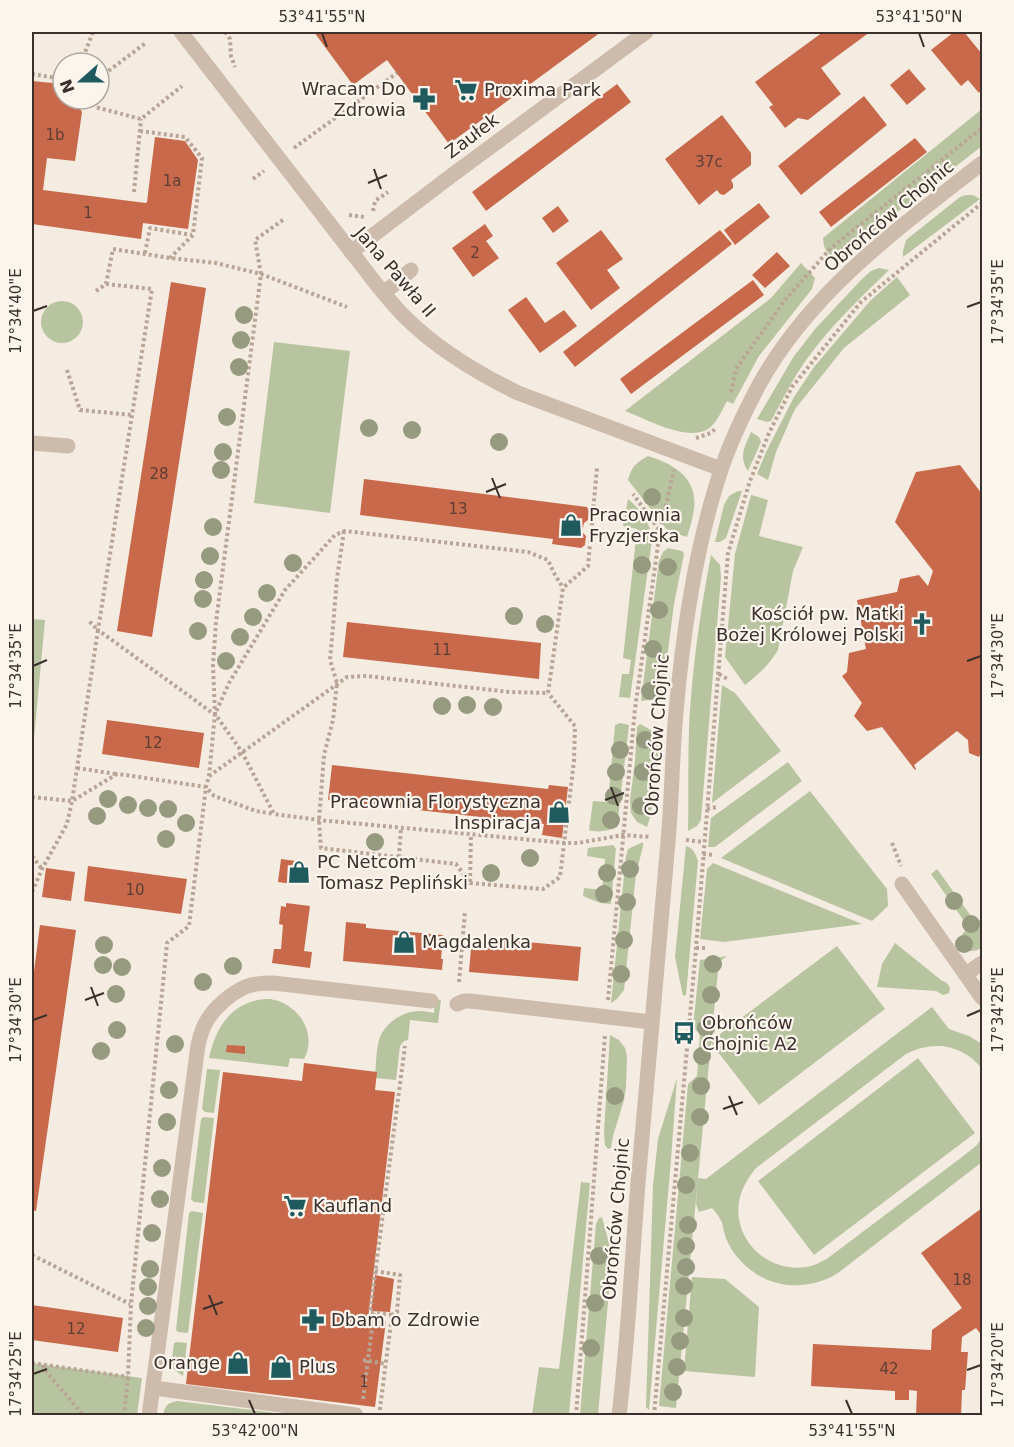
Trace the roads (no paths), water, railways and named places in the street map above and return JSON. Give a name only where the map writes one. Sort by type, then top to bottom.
[{"type":"street","name":"Zaułek","points":[[351,252],[646,32]]},
{"type":"street","name":"Jana Pawła II","points":[[186,33],[279,160],[351,252],[404,316],[435,343],[489,379],[518,393],[721,470]]},
{"type":"street","name":"Obrońców Chojnic","points":[[619,1416],[651,1022],[669,838],[676,713],[684,636],[709,509],[721,470],[741,420],[761,381],[809,314],[870,252],[982,163]]},
{"type":"street","points":[[384,293],[411,270]]},
{"type":"street","points":[[32,443],[68,446]]},
{"type":"street","points":[[902,878],[982,998]]},
{"type":"street","points":[[966,974],[982,963]]},
{"type":"street","points":[[149,1416],[198,1045],[206,1022],[213,1011],[239,991],[260,983],[431,1001]]},
{"type":"street","points":[[457,1004],[470,1000],[651,1022]]},
{"type":"street","points":[[154,1388],[359,1409]]},
{"type":"place","name":"Proxima Park","points":[[466,90]]},
{"type":"place","name":"Wracam Do Zdrowia","points":[[424,99]]},
{"type":"place","name":"Pracownia Fryzjerska","points":[[571,525]]},
{"type":"place","name":"Kościół pw. Matki Bożej Królowej Polski","points":[[922,624]]},
{"type":"place","name":"Pracownia Florystyczna Inspiracja","points":[[559,812]]},
{"type":"place","name":"PC Netcom Tomasz Pepliński","points":[[299,872]]},
{"type":"place","name":"Magdalenka","points":[[404,942]]},
{"type":"place","name":"Obrońców Chojnic A2","points":[[684,1033]]},
{"type":"place","name":"Kaufland","points":[[295,1206]]},
{"type":"place","name":"Dbam o Zdrowie","points":[[313,1320]]},
{"type":"place","name":"Orange","points":[[238,1363]]},
{"type":"place","name":"Plus","points":[[281,1367]]}]
